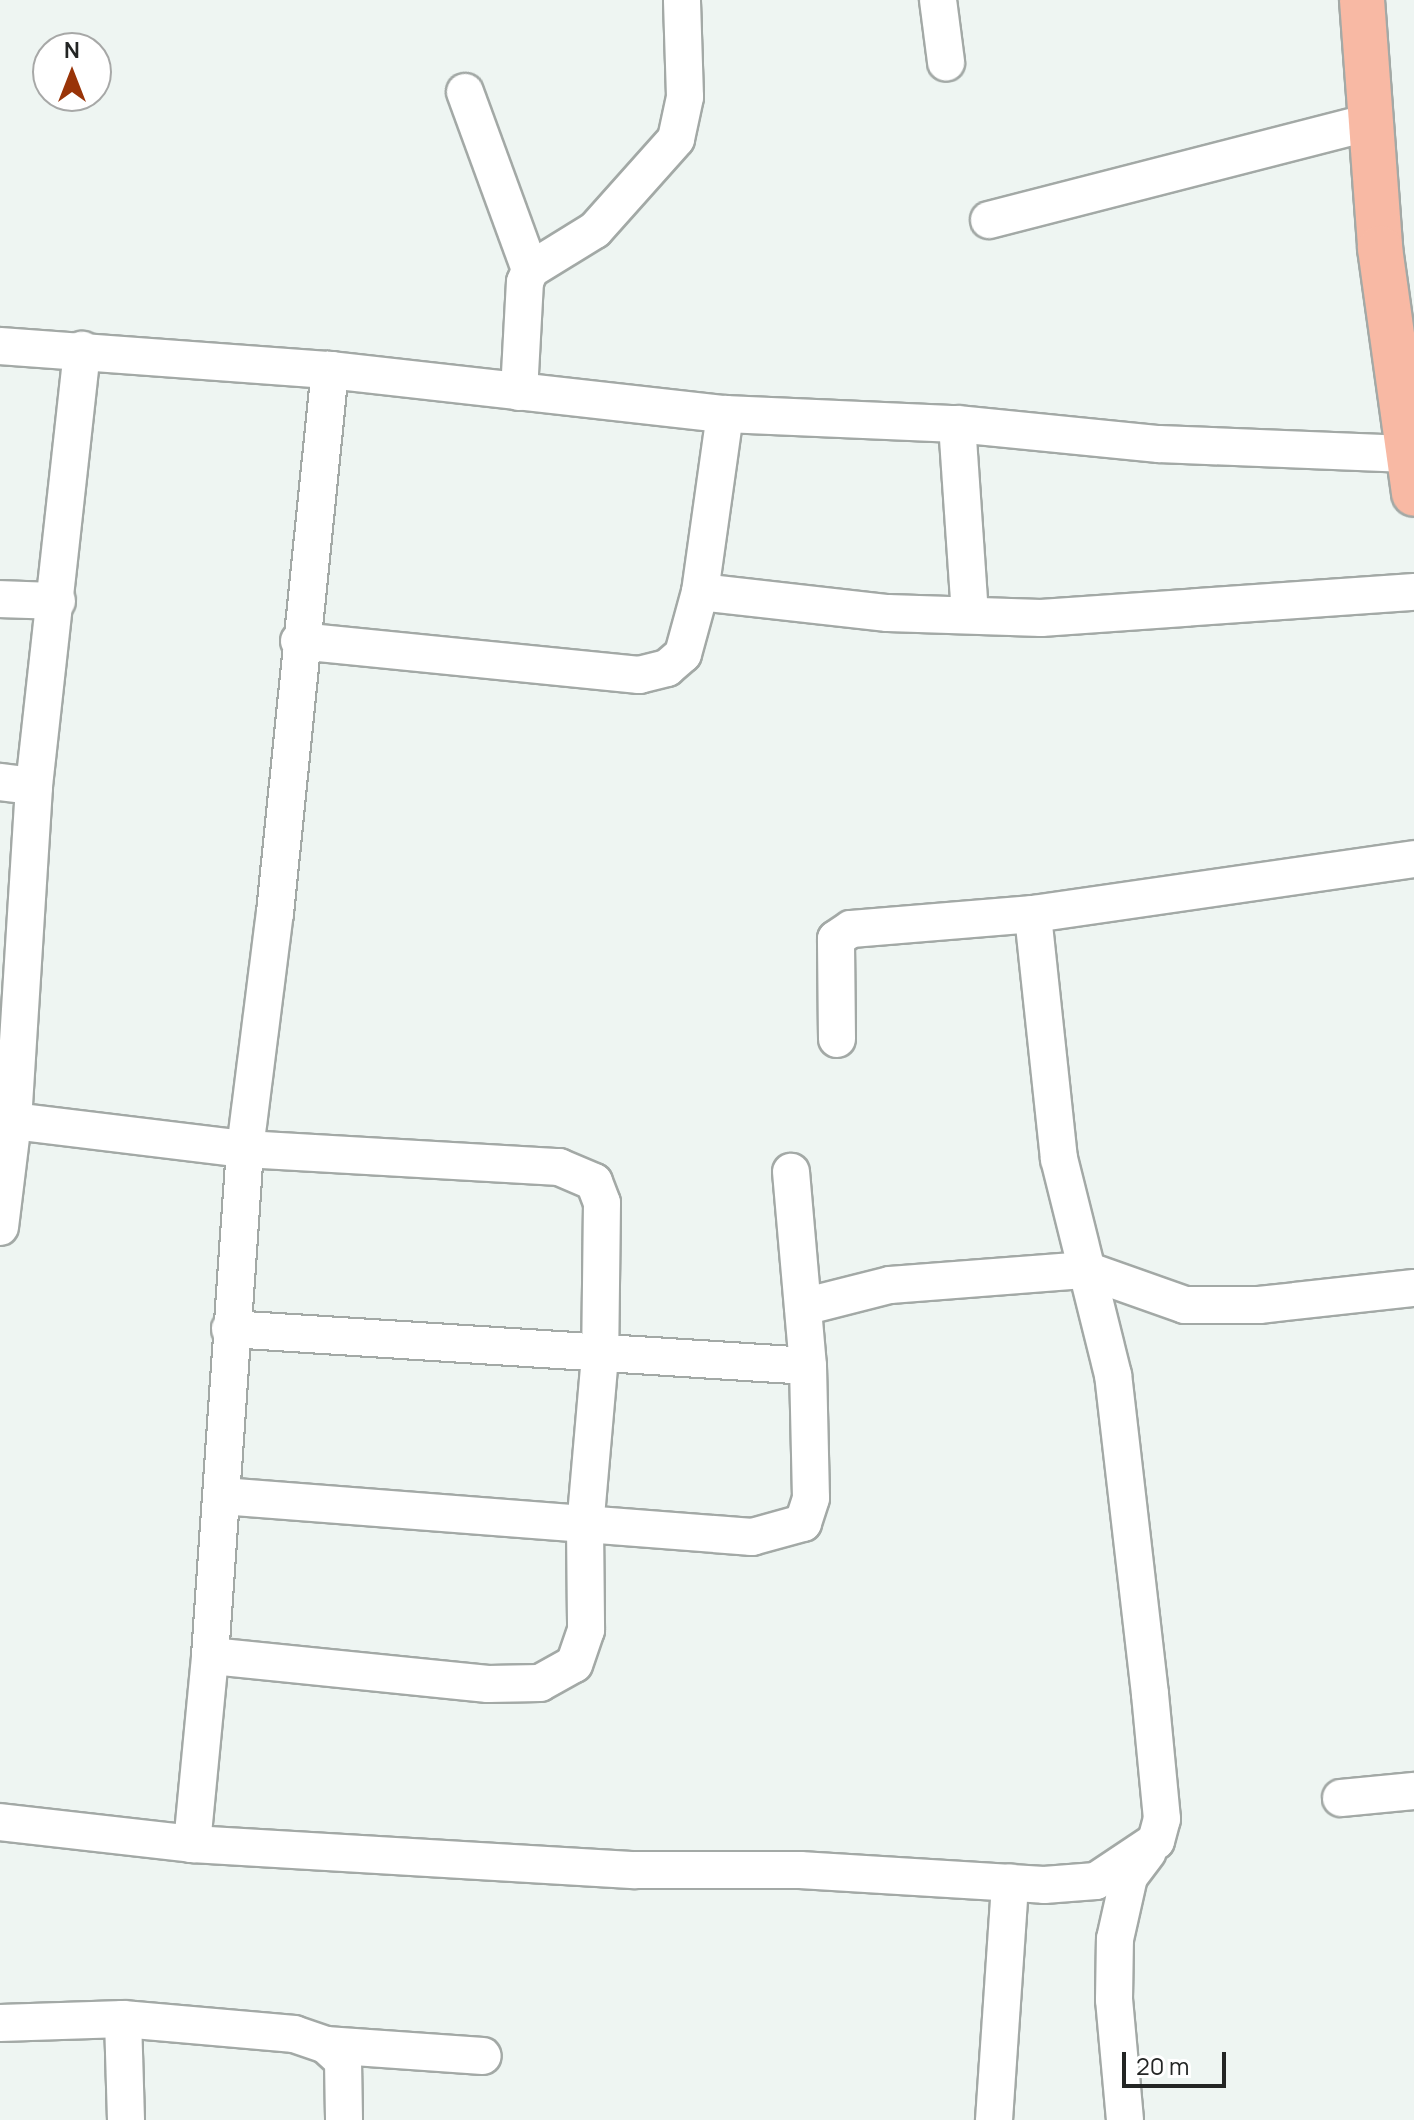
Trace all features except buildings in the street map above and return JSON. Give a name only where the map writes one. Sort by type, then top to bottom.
[{"type":"highway","points":[[1362,0],[1380,248],[1411,474]]},
{"type":"street","points":[[519,392],[525,282],[530,270],[595,230],[676,139],[685,97],[682,0]]},
{"type":"street","points":[[938,0],[946,62]]},
{"type":"street","points":[[465,92],[530,270]]},
{"type":"street","points":[[989,220],[1371,122]]},
{"type":"street","points":[[0,346],[330,370],[725,414],[957,424],[1411,474]]},
{"type":"street","points":[[0,1227],[13,1121],[17,784],[57,601],[82,350]]},
{"type":"street","points":[[192,1844],[210,1656],[230,1329],[245,1149],[275,913],[299,641],[330,370]]},
{"type":"street","points":[[299,641],[639,675],[667,668],[683,654],[700,592],[725,414]]},
{"type":"street","points":[[957,424],[970,615]]},
{"type":"street","points":[[700,592],[888,613],[1041,618],[1414,592]]},
{"type":"street","points":[[0,599],[57,601]]},
{"type":"street","points":[[837,1039],[834,949],[836,939],[851,929],[1033,914],[1414,859]]},
{"type":"street","points":[[1033,914],[1059,1159],[1113,1375],[1162,1819],[1156,1841],[1129,1877],[1115,1939],[1114,2000],[1125,2120]]},
{"type":"street","points":[[13,1121],[245,1149],[582,1172],[594,1182],[602,1203],[600,1356],[585,1526],[586,1630],[574,1664],[540,1683],[488,1684],[210,1656]]},
{"type":"street","points":[[222,1496],[752,1537],[803,1523],[811,1498],[808,1366],[791,1172]]},
{"type":"street","points":[[803,1307],[890,1285],[1086,1270],[1185,1305],[1259,1305],[1414,1288]]},
{"type":"street","points":[[230,1329],[600,1356],[808,1366]]},
{"type":"street","points":[[1341,1798],[1414,1791]]},
{"type":"street","points":[[0,1822],[192,1844],[635,1870],[800,1870],[1010,1883],[1096,1881],[1156,1841]]},
{"type":"street","points":[[994,2120],[1010,1883]]},
{"type":"street","points":[[123,2019],[126,2120]]},
{"type":"street","points":[[0,2023],[123,2019],[216,2024],[294,2034],[326,2045],[483,2056]]},
{"type":"street","points":[[326,2045],[343,2061],[344,2120]]}]
